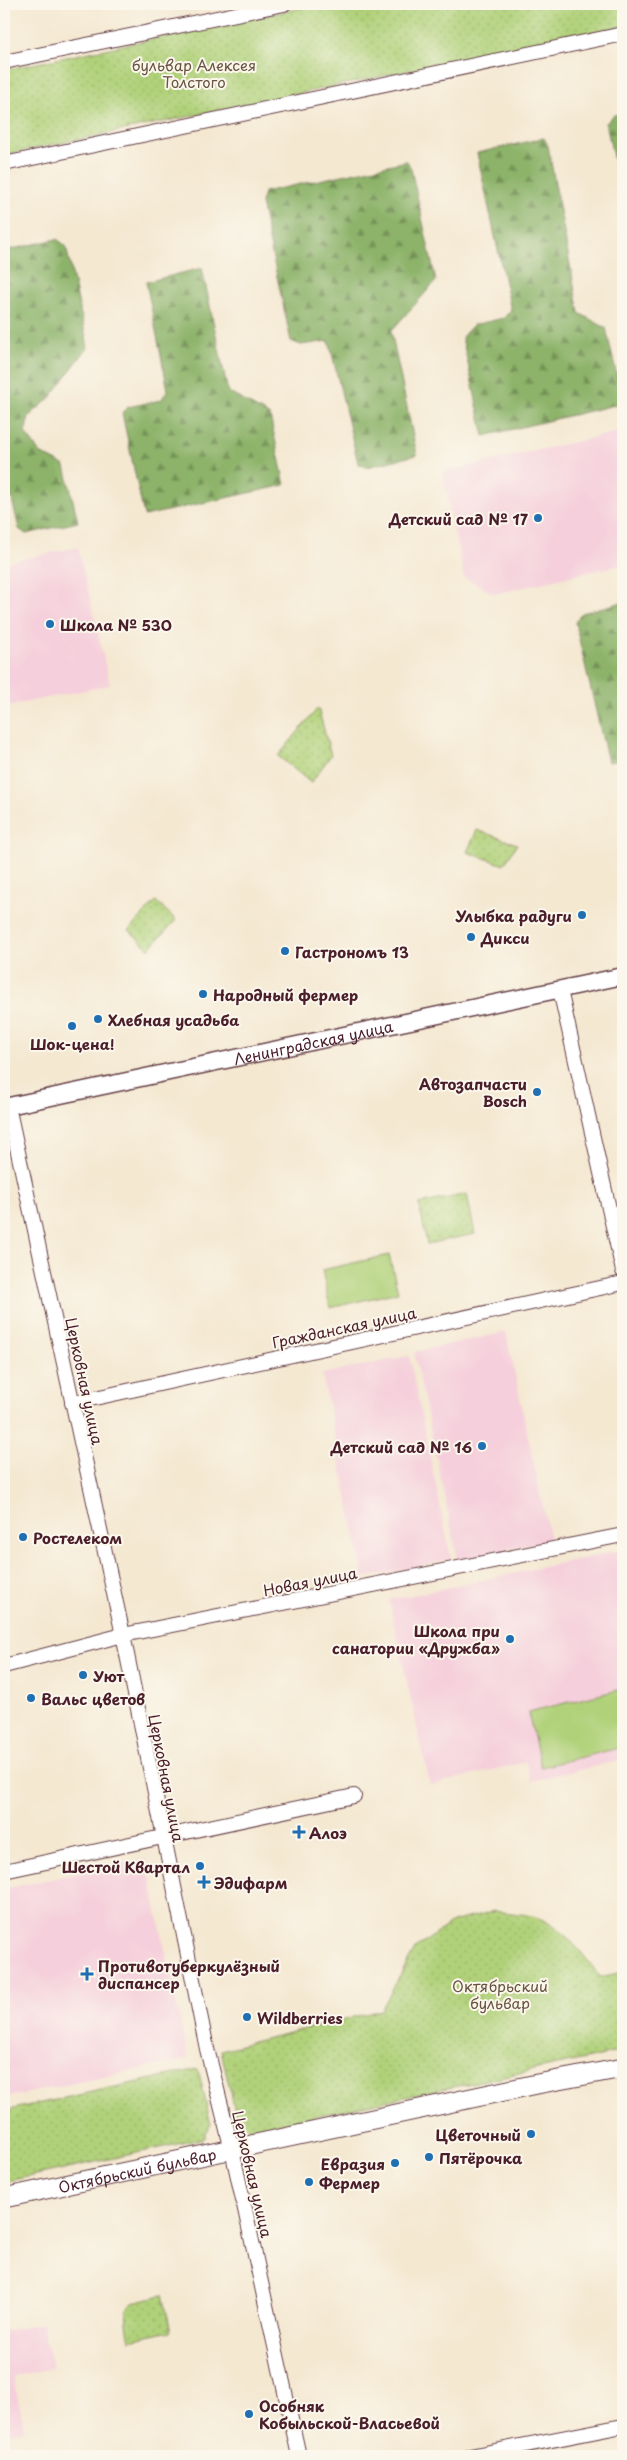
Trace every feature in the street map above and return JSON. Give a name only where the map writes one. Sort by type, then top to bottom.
[{"type":"main road","name":"Октябрьский бульвар","points":[[4,2198],[623,2068]]},
{"type":"street","points":[[4,62],[284,4]]},
{"type":"street","points":[[4,164],[623,34]]},
{"type":"street","name":"Ленинградская улица","points":[[6,1106],[623,976]]},
{"type":"street","points":[[560,990],[623,1271]]},
{"type":"street","name":"Церковная улица","points":[[6,1106],[123,1635],[162,1839],[207,2049],[232,2150],[299,2456]]},
{"type":"street","name":"Гражданская улица","points":[[72,1403],[623,1283]]},
{"type":"street","name":"Новая улица","points":[[4,1666],[123,1635],[623,1535]]},
{"type":"street","points":[[4,1871],[162,1839],[354,1796]]},
{"type":"street","points":[[470,2456],[623,2426]]},
{"type":"shaded area","name":"Детский сад № 17","points":[[623,431],[623,564],[494,594],[464,577],[442,472]]},
{"type":"shaded area","name":"Школа № 530","points":[[78,547],[110,685],[4,707],[4,563]]},
{"type":"shaded area","name":"Детский сад № 16","points":[[506,1332],[550,1540],[458,1560],[414,1352]]},
{"type":"shaded area","points":[[409,1356],[451,1559],[364,1578],[322,1374]]},
{"type":"shaded area","name":"Школа при санатории «Дружба»","points":[[623,1550],[623,1760],[531,1781],[526,1762],[430,1785],[389,1600]]},
{"type":"shaded area","name":"Противотуберкулёзный диспансер","points":[[146,1859],[188,2059],[4,2098],[4,1889]]},
{"type":"shaded area","points":[[42,2323],[52,2368],[13,2377],[25,2430],[4,2434],[4,2331]]},
{"type":"green space","name":"бульвар Алексея Толстого","points":[[321,4],[623,4],[623,26],[4,155],[4,70]]},
{"type":"green space","points":[[623,113],[623,205],[606,123],[614,115]]},
{"type":"green space","points":[[544,138],[548,146],[579,313],[606,328],[623,403],[484,436],[462,337],[473,325],[504,318],[511,310],[477,153]]},
{"type":"green space","points":[[407,161],[411,169],[436,281],[391,331],[417,455],[366,467],[358,463],[329,341],[301,345],[291,341],[261,203],[264,192]]},
{"type":"green space","points":[[57,239],[66,246],[88,347],[50,398],[29,416],[25,433],[40,453],[65,466],[78,522],[26,534],[19,529],[4,466],[4,251]]},
{"type":"green space","points":[[202,268],[228,392],[270,416],[285,485],[144,516],[122,413],[128,407],[161,400],[168,390],[146,282]]},
{"type":"green space","points":[[623,602],[623,760],[608,762],[575,622],[582,613]]},
{"type":"green space","points":[[318,708],[331,755],[311,783],[278,756]]},
{"type":"green space","points":[[477,830],[517,844],[504,865],[467,852]]},
{"type":"green space","points":[[156,901],[176,920],[149,949],[129,930]]},
{"type":"green space","points":[[467,1194],[475,1234],[427,1244],[419,1204]]},
{"type":"green space","points":[[389,1255],[398,1292],[330,1308],[322,1270]]},
{"type":"green space","points":[[623,1689],[623,1747],[541,1767],[528,1712]]},
{"type":"green space","name":"Октябрьский бульвар","points":[[494,1911],[532,1916],[552,1925],[579,1950],[600,1977],[623,1972],[623,2051],[254,2129],[238,2124],[221,2050],[381,2010],[415,1949],[452,1922]]},
{"type":"green space","points":[[198,2069],[211,2125],[205,2132],[205,2138],[4,2182],[4,2111]]},
{"type":"green space","points":[[163,2295],[171,2331],[130,2340],[127,2311],[130,2306],[134,2302]]},
{"type":"place","name":"Детский сад № 17","points":[[538,518]]},
{"type":"place","name":"Школа № 530","points":[[50,624]]},
{"type":"place","name":"Улыбка радуги","points":[[582,915]]},
{"type":"place","name":"Дикси","points":[[471,937]]},
{"type":"place","name":"Гастрономъ 13","points":[[285,951]]},
{"type":"place","name":"Народный фермер","points":[[203,994]]},
{"type":"place","name":"Хлебная усадьба","points":[[98,1019]]},
{"type":"place","name":"Шок-цена!","points":[[72,1026]]},
{"type":"place","name":"Автозапчасти Bosch","points":[[537,1092]]},
{"type":"place","name":"Детский сад № 16","points":[[482,1446]]},
{"type":"place","name":"Ростелеком","points":[[23,1537]]},
{"type":"place","name":"Школа при санатории «Дружба»","points":[[510,1639]]},
{"type":"place","name":"Уют","points":[[83,1675]]},
{"type":"place","name":"Вальс цветов","points":[[31,1698]]},
{"type":"place","name":"Алоэ","points":[[299,1832]]},
{"type":"place","name":"Шестой Квартал","points":[[200,1866]]},
{"type":"place","name":"Эдифарм","points":[[204,1882]]},
{"type":"place","name":"Противотуберкулёзный диспансер","points":[[87,1974]]},
{"type":"place","name":"Wildberries","points":[[247,2017]]},
{"type":"place","name":"Цветочный","points":[[531,2134]]},
{"type":"place","name":"Пятёрочка","points":[[429,2157]]},
{"type":"place","name":"Евразия","points":[[395,2163]]},
{"type":"place","name":"Фермер","points":[[309,2182]]},
{"type":"place","name":"Особняк Кобыльской-Власьевой","points":[[249,2414]]}]
